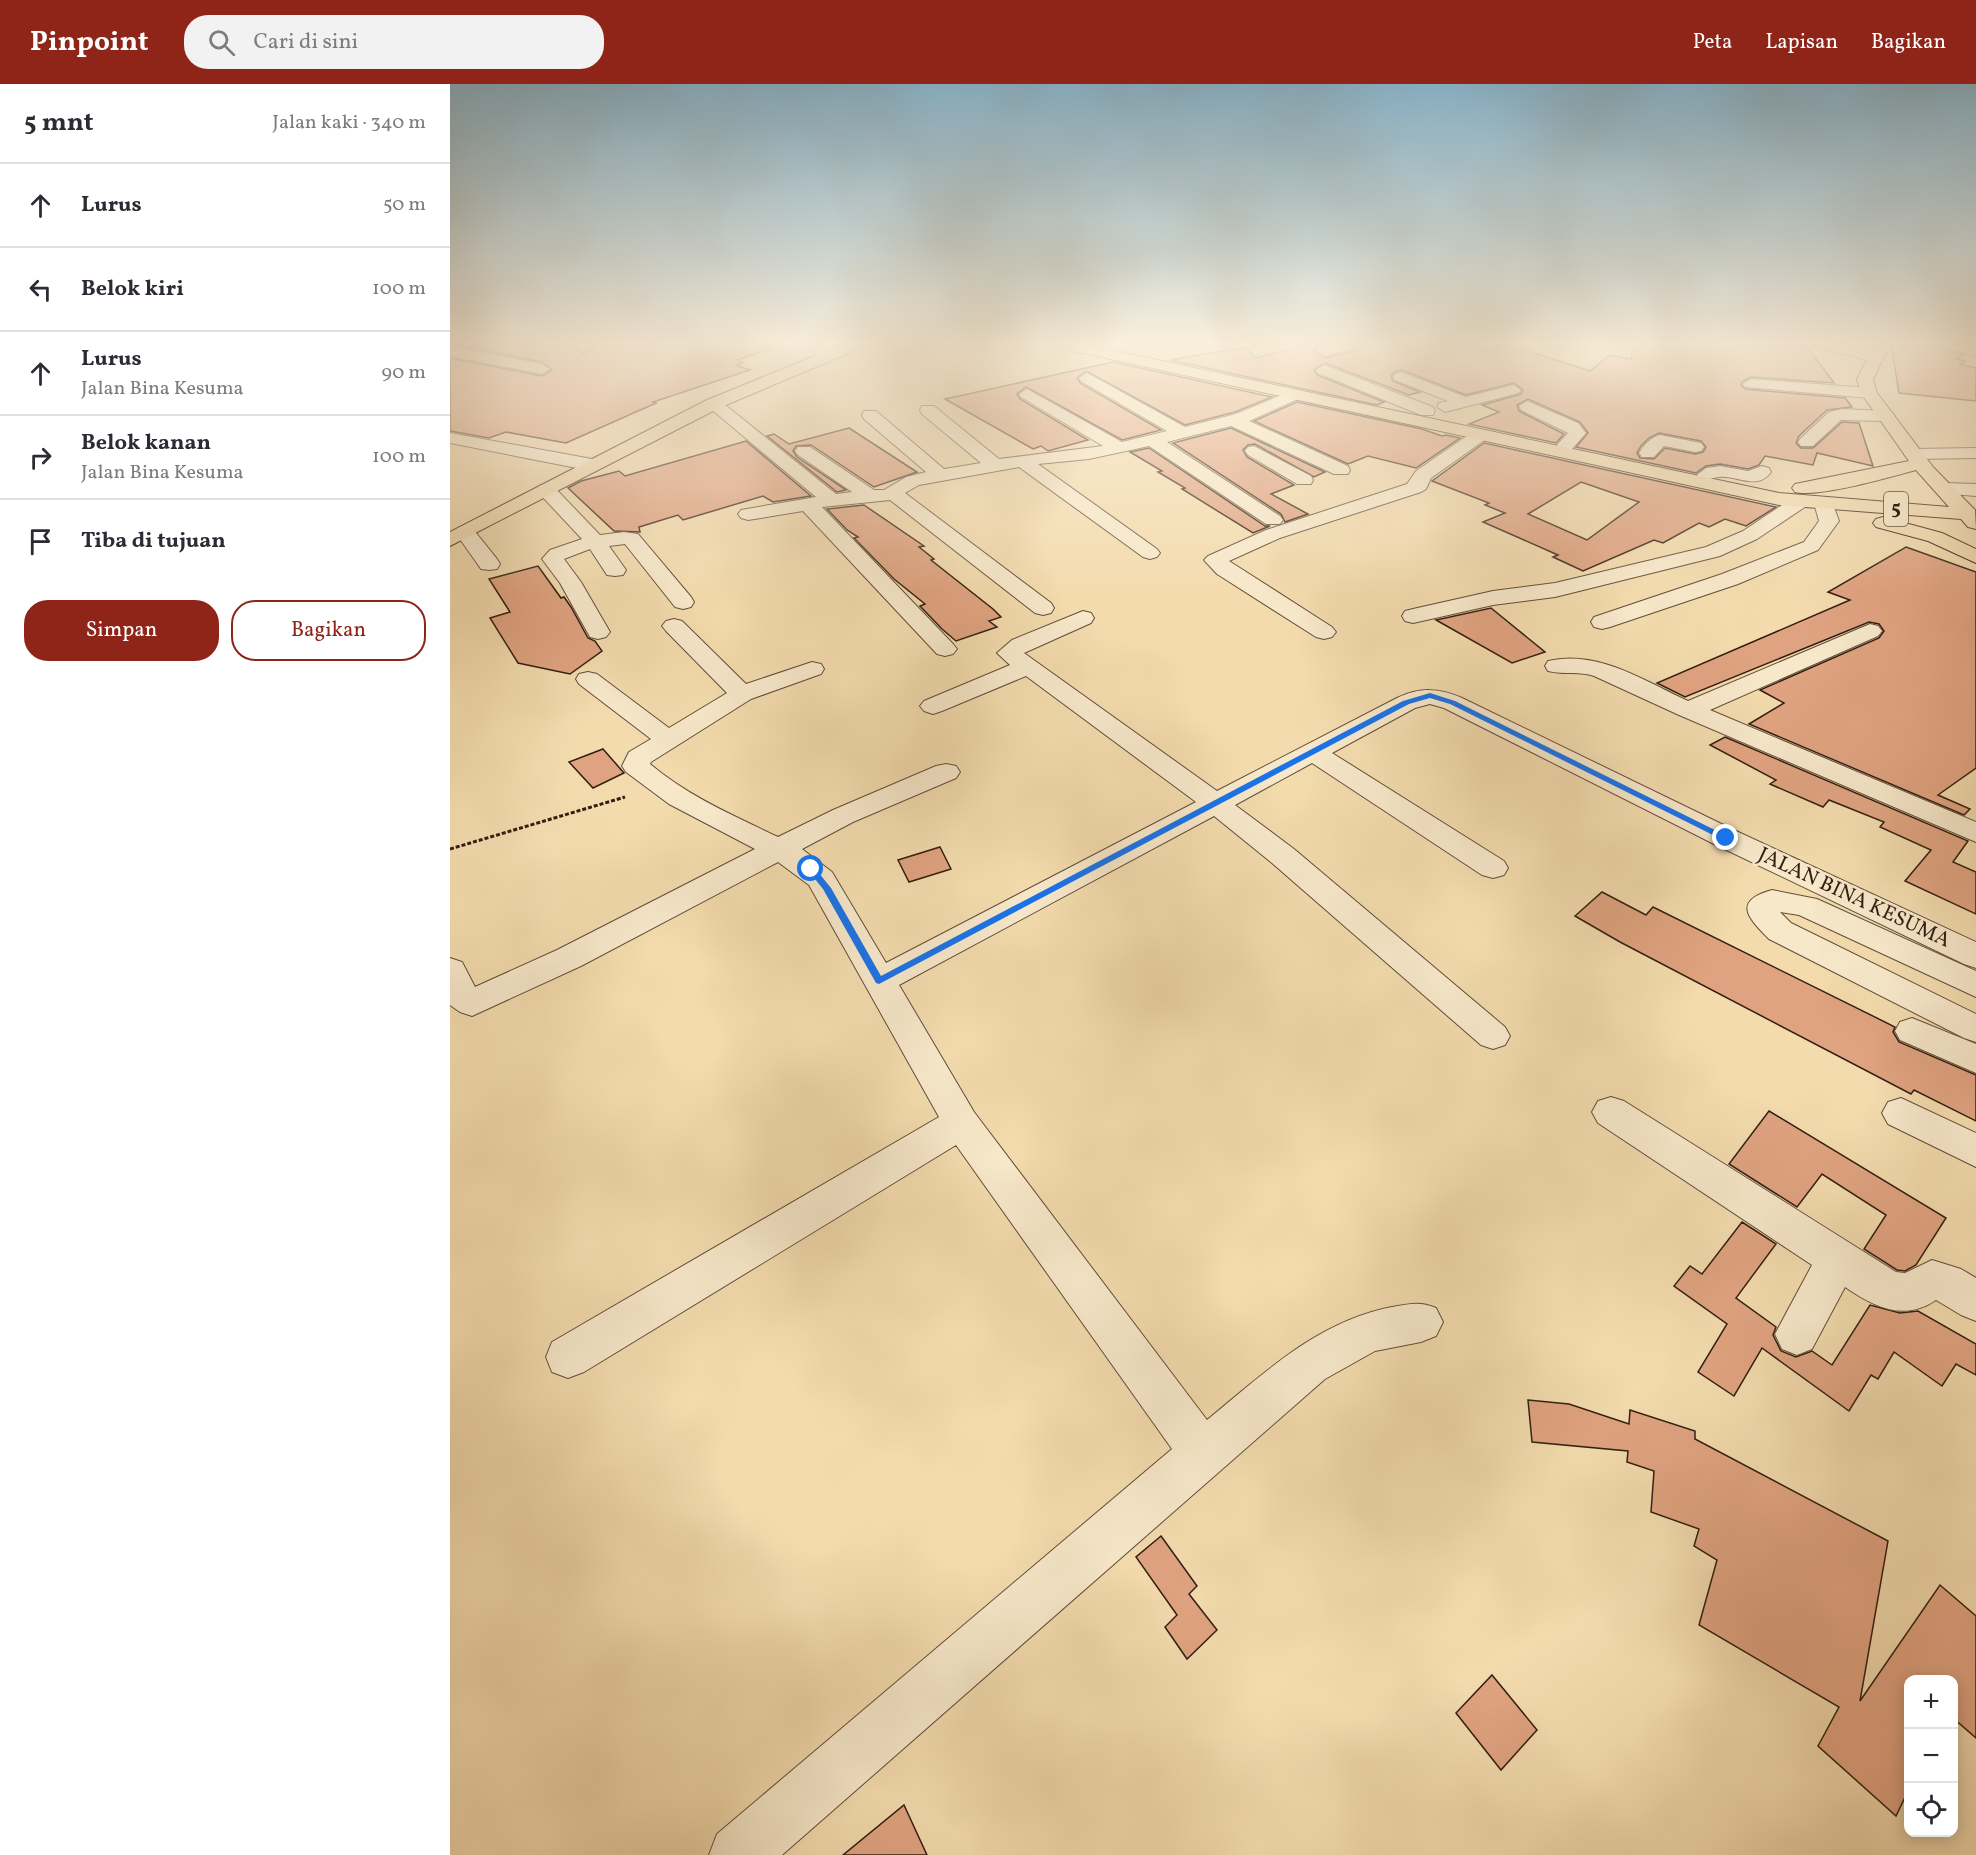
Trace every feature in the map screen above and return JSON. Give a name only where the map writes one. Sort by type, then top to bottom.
[{"type":"highway","points":[[455,534],[655,427]]},
{"type":"highway","points":[[455,534],[546,490],[585,464],[665,427]]},
{"type":"highway","name":"5","points":[[1440,427],[1779,499],[1963,508]]},
{"type":"highway","points":[[1487,427],[1566,445],[1646,457]]},
{"type":"highway","points":[[1894,427],[1920,463],[1963,508]]},
{"type":"highway","name":"5","points":[[1690,454],[1706,475],[1779,490],[1963,508]]},
{"type":"highway","points":[[1779,490],[1842,482],[1920,463]]},
{"type":"highway","points":[[1824,503],[1838,511],[1935,537],[1976,557]]},
{"type":"street","points":[[741,427],[832,500]]},
{"type":"street","points":[[884,427],[940,475]]},
{"type":"street","points":[[949,427],[996,465]]},
{"type":"street","points":[[1083,427],[1118,447]]},
{"type":"street","points":[[1172,427],[1183,433]]},
{"type":"street","points":[[748,514],[832,500],[893,493],[913,481],[940,475],[1022,460],[1089,454],[1208,427]]},
{"type":"street","points":[[1212,427],[1304,480]]},
{"type":"street","points":[[1247,427],[1341,471]]},
{"type":"street","points":[[1566,445],[1576,433],[1571,427]]},
{"type":"street","points":[[1808,442],[1824,427]]},
{"type":"street","points":[[1324,632],[1215,560],[1280,532],[1414,488],[1419,484],[1423,475],[1480,435]]},
{"type":"street","points":[[450,438],[585,464]]},
{"type":"street","points":[[1152,440],[1273,519]]},
{"type":"street","points":[[804,451],[868,495]]},
{"type":"street","points":[[1920,463],[1976,453]]},
{"type":"street","points":[[1646,457],[1690,454]]},
{"type":"street","points":[[1022,460],[1150,553]]},
{"type":"street","points":[[1920,463],[1976,467]]},
{"type":"street","points":[[1706,475],[1713,471],[1745,476],[1758,475],[1762,472]]},
{"type":"street","points":[[546,490],[596,542],[615,570]]},
{"type":"street","points":[[1963,508],[1976,490]]},
{"type":"street","points":[[893,493],[1043,608]]},
{"type":"street","points":[[1413,616],[1493,598],[1555,590],[1713,552],[1750,535],[1801,501]]},
{"type":"street","points":[[1602,622],[1757,569],[1811,546],[1821,536],[1830,521],[1824,503]]},
{"type":"street","points":[[809,505],[945,649]]},
{"type":"street","points":[[455,534],[489,564]]},
{"type":"street","points":[[598,632],[553,556],[563,550],[596,542],[631,538],[683,602]]},
{"type":"street","points":[[570,582],[652,561]]},
{"type":"street","points":[[1083,618],[1009,653],[1284,856],[1492,1036]]},
{"type":"street","points":[[674,626],[742,694]]},
{"type":"street","points":[[1688,710],[1870,631]]},
{"type":"street","points":[[1557,666],[1589,666],[1976,833]]},
{"type":"street","points":[[933,706],[1027,667]]},
{"type":"street","points":[[812,669],[742,694],[668,740],[636,762],[636,766],[659,787],[780,850],[811,869],[821,879],[961,1123],[1203,1453]]},
{"type":"street","points":[[588,679],[668,740]]},
{"type":"street","name":"JALAN BINA KESUMA","points":[[879,981],[1415,698],[1439,697],[1726,838],[1976,956]]},
{"type":"street","points":[[1313,752],[1493,868]]},
{"type":"street","points":[[450,970],[463,998],[472,1003],[569,958],[843,816],[946,772]]},
{"type":"street","points":[[1976,985],[1806,906],[1772,900],[1762,906],[1762,914],[1780,931],[1976,1029]]},
{"type":"street","points":[[1912,1031],[1976,1059]]},
{"type":"street","points":[[1611,1112],[1837,1260],[1888,1288],[1904,1293],[1912,1292],[1932,1279],[1946,1283],[1976,1301]]},
{"type":"street","points":[[1901,1113],[1976,1151]]},
{"type":"street","points":[[568,1357],[961,1123]]},
{"type":"street","points":[[1797,1334],[1837,1260]]},
{"type":"street","points":[[738,1855],[1309,1364],[1368,1332],[1421,1322]]},
{"type":"path","points":[[450,849],[625,797]]},
{"type":"building","points":[[450,427],[603,427],[566,443],[506,432],[489,438],[450,431]]},
{"type":"building","points":[[994,427],[1066,427],[1088,440],[1048,451],[1041,446],[1033,449]]},
{"type":"building","points":[[1098,427],[1155,427],[1161,430],[1122,440]]},
{"type":"building","points":[[1266,427],[1411,427],[1442,436],[1460,438],[1416,468],[1368,456],[1348,464]]},
{"type":"building","points":[[1481,427],[1550,427],[1564,434],[1556,443]]},
{"type":"building","points":[[1583,427],[1809,427],[1799,436],[1796,443],[1801,448],[1813,448],[1837,427],[1860,427],[1873,466],[1817,453],[1813,465],[1765,456],[1759,465],[1748,469],[1720,464],[1706,466],[1696,473],[1576,447],[1588,433]],"holes":[[[1659,433],[1701,441],[1706,447],[1703,452],[1695,454],[1665,448],[1654,459],[1640,458],[1637,453],[1649,438]]]},
{"type":"building","points":[[849,428],[917,472],[874,487],[811,445],[796,446],[793,451],[797,457],[846,490],[837,492],[767,436],[774,434],[789,444]]},
{"type":"building","points":[[1231,428],[1325,472],[1314,477],[1255,444],[1248,445],[1243,450],[1247,457],[1294,485],[1271,494],[1308,514],[1285,522],[1281,514],[1173,443]]},
{"type":"building","points":[[746,441],[811,496],[773,502],[763,496],[683,520],[678,515],[639,527],[640,532],[614,531],[568,488],[581,481],[619,471],[625,476]]},
{"type":"building","points":[[1484,443],[1776,507],[1746,526],[1725,519],[1709,527],[1699,523],[1663,543],[1654,540],[1583,571],[1553,557],[1558,555],[1483,522],[1505,513],[1485,505],[1489,503],[1432,481]],"holes":[[[1581,482],[1639,502],[1587,540],[1528,514]]]},
{"type":"building","points":[[1149,448],[1265,526],[1270,526],[1253,533],[1182,489],[1185,488],[1130,452]]},
{"type":"building","points":[[864,505],[924,546],[919,547],[934,559],[931,560],[993,609],[1001,617],[989,621],[997,627],[956,641],[942,629],[920,606],[925,604],[894,579],[854,538],[858,537],[847,530],[827,509]]},
{"type":"building","points":[[1906,547],[1976,572],[1976,768],[1938,795],[1970,809],[1964,815],[1749,724],[1784,703],[1760,690],[1879,638],[1884,631],[1879,624],[1869,622],[1685,697],[1657,683],[1850,600],[1828,592]]},
{"type":"building","points":[[538,566],[561,598],[564,597],[571,607],[588,638],[595,641],[602,651],[570,674],[518,663],[490,618],[510,612],[489,579]]},
{"type":"building","points":[[1491,608],[1545,652],[1512,663],[1436,620]]},
{"type":"building","points":[[1725,737],[1968,841],[1953,862],[1976,872],[1976,914],[1905,881],[1931,850],[1880,827],[1884,822],[1829,800],[1823,807],[1770,784],[1776,780],[1710,745]]},
{"type":"building","points":[[603,749],[624,773],[593,788],[569,762]]},
{"type":"building","points":[[940,847],[951,869],[909,882],[898,860]]},
{"type":"building","points":[[1602,892],[1646,915],[1653,907],[1895,1027],[1893,1032],[1899,1042],[1976,1075],[1976,1121],[1914,1090],[1911,1094],[1620,942],[1575,916]]},
{"type":"building","points":[[1769,1111],[1946,1218],[1916,1265],[1905,1271],[1897,1270],[1864,1249],[1886,1215],[1822,1174],[1797,1207],[1729,1164]]},
{"type":"building","points":[[1742,1222],[1776,1244],[1736,1298],[1776,1327],[1773,1335],[1781,1351],[1796,1357],[1812,1351],[1832,1365],[1870,1305],[1900,1313],[1918,1311],[1976,1344],[1976,1375],[1956,1364],[1942,1386],[1894,1352],[1878,1379],[1871,1375],[1849,1411],[1762,1348],[1734,1396],[1698,1372],[1727,1324],[1674,1286],[1690,1266],[1702,1274]]},
{"type":"building","points":[[1528,1400],[1569,1404],[1629,1424],[1630,1410],[1695,1431],[1695,1439],[1888,1541],[1860,1701],[1940,1585],[1976,1616],[1976,1738],[1958,1722],[1958,1675],[1904,1675],[1904,1799],[1896,1816],[1818,1746],[1839,1707],[1699,1625],[1717,1560],[1694,1546],[1699,1529],[1651,1512],[1654,1471],[1627,1462],[1628,1451],[1532,1442]]},
{"type":"building","points":[[1161,1536],[1197,1586],[1189,1594],[1217,1630],[1187,1659],[1165,1627],[1177,1615],[1136,1557]]},
{"type":"building","points":[[1492,1675],[1537,1730],[1501,1770],[1456,1713]]},
{"type":"building","points":[[904,1805],[927,1855],[843,1855]]},
{"type":"route","points":[[811,869],[821,879],[879,981],[925,959],[1422,696],[1439,697],[1453,703],[1726,838]]}]
